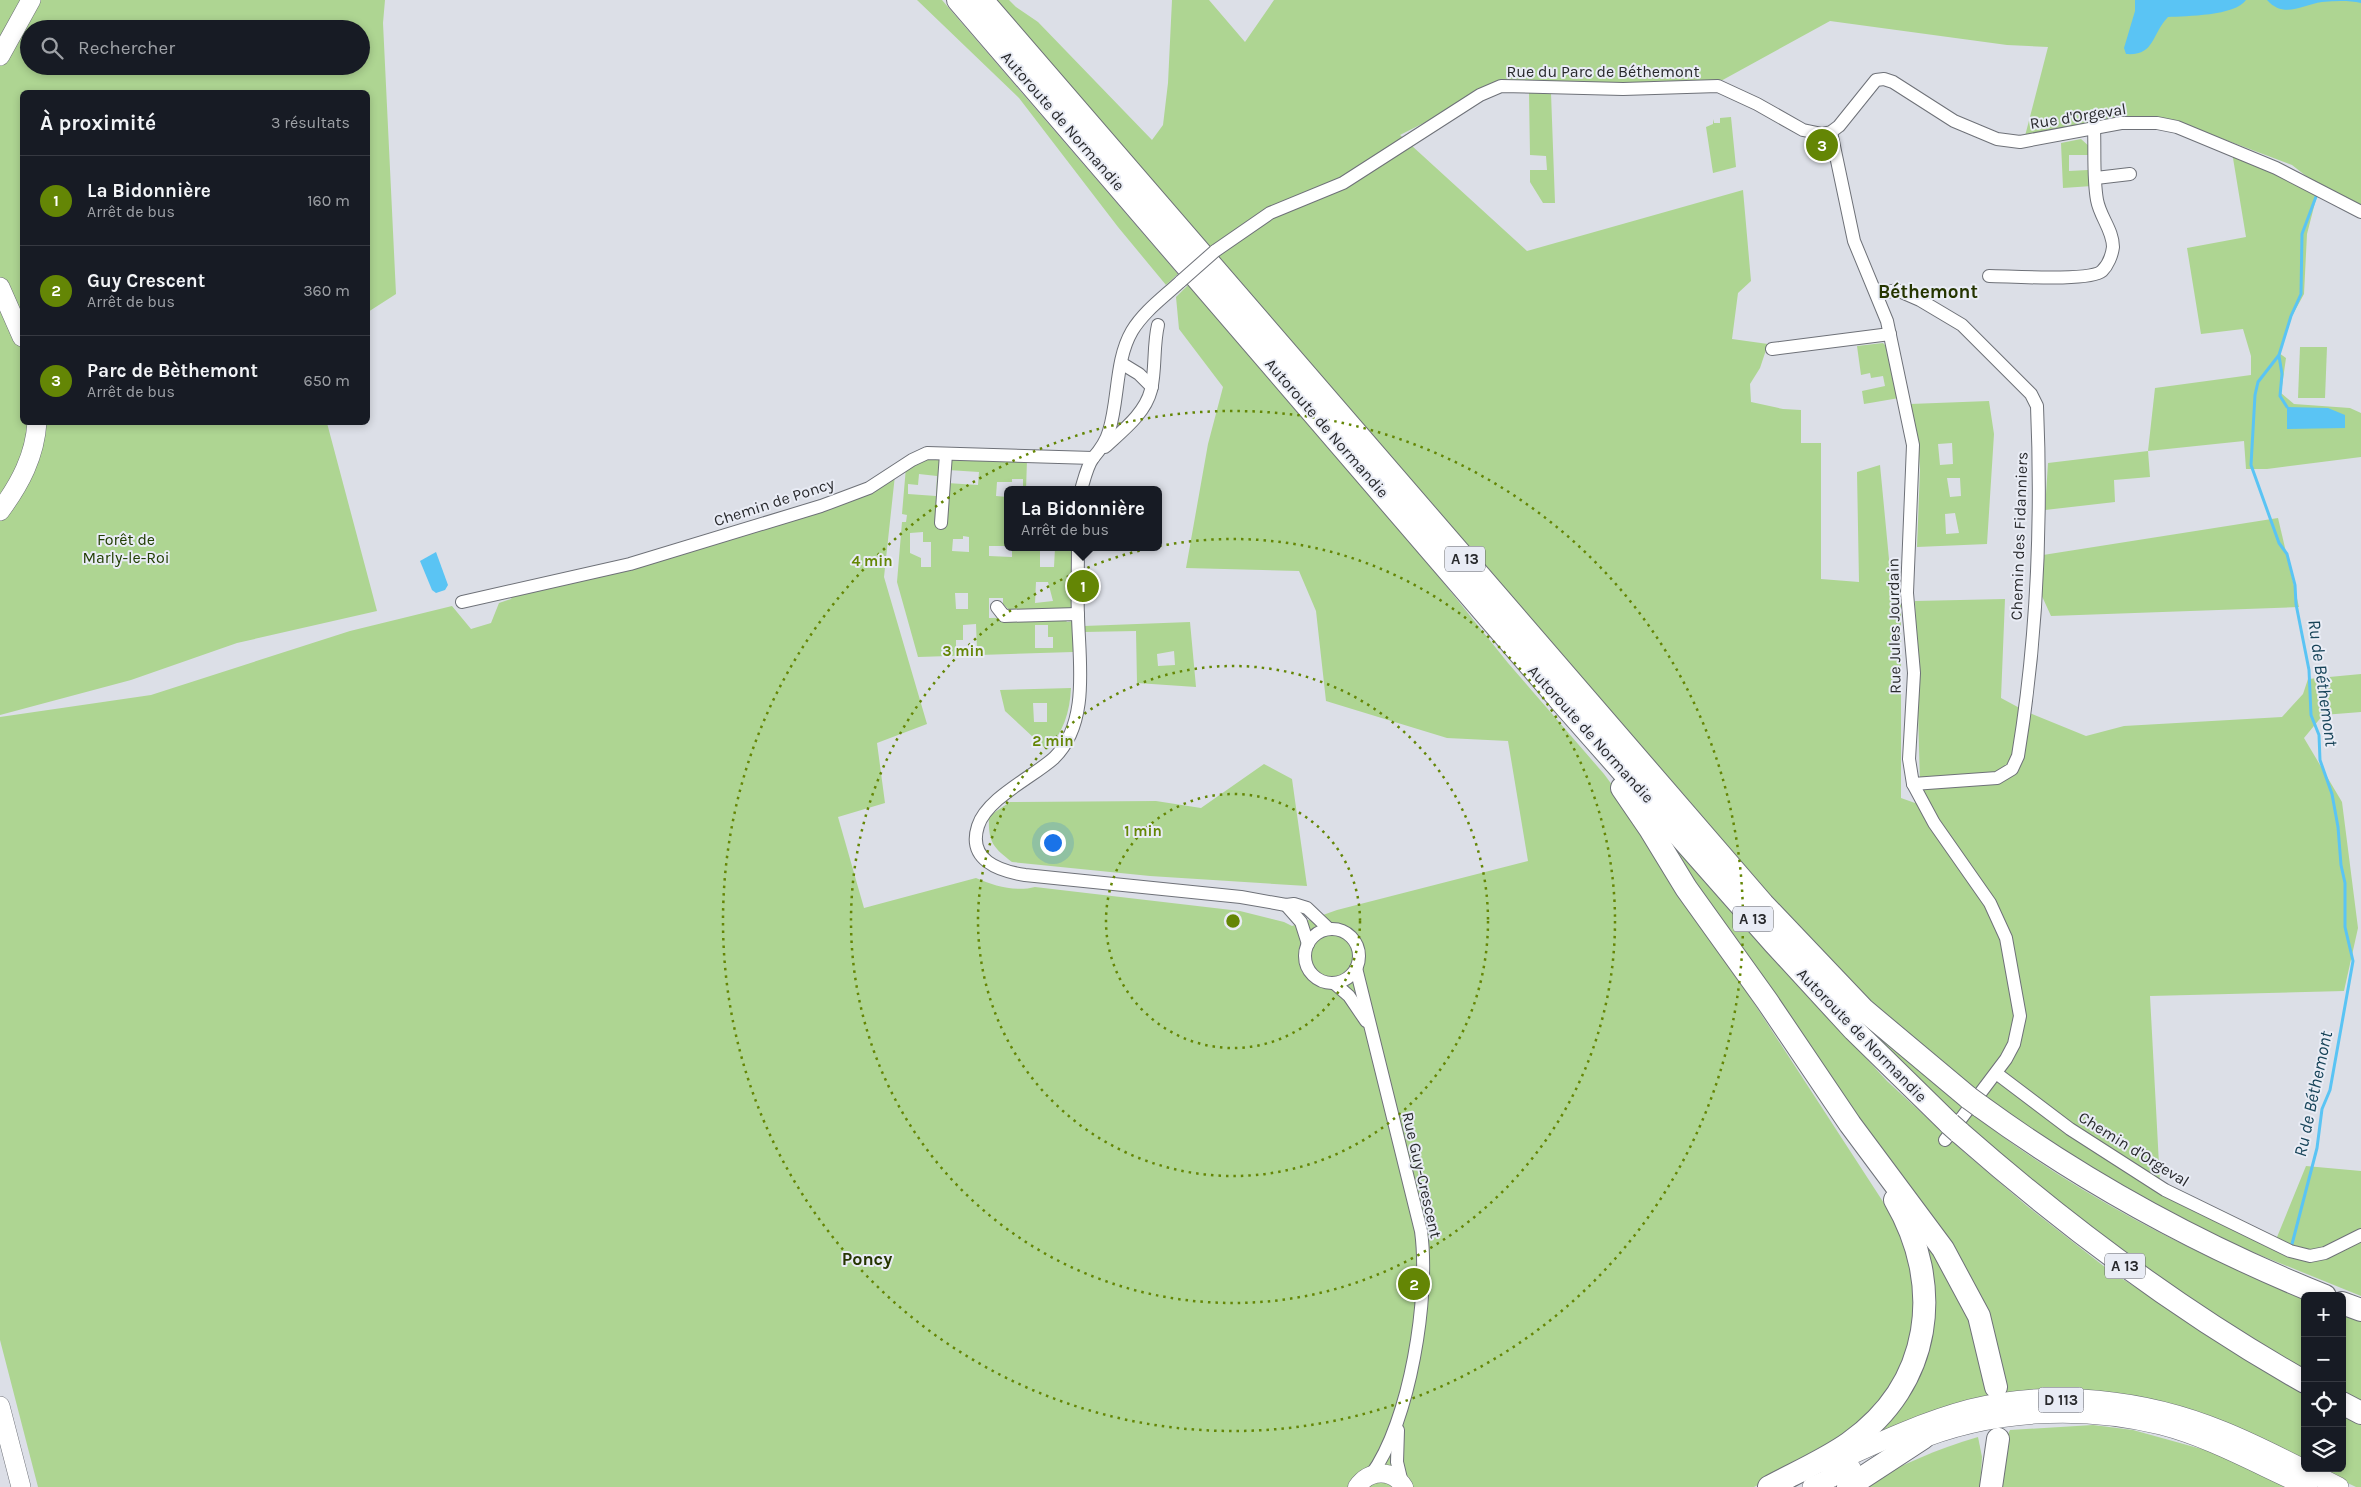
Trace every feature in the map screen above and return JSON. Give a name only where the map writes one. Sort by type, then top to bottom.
[{"type":"highway","name":"Autoroute de Normandie","points":[[958,0],[1565,706],[1808,981],[1951,1132],[2050,1210],[2115,1258],[2222,1332],[2301,1380]]},
{"type":"highway","name":"Autoroute de Normandie","points":[[982,0],[1763,904],[1864,1010],[1974,1102],[2066,1166],[2158,1219],[2236,1258],[2316,1292]]},
{"type":"highway","points":[[1565,706],[1641,814],[1686,888],[1767,1001],[1850,1124],[1943,1249],[1979,1316],[1996,1387]]},
{"type":"highway","points":[[1769,1487],[1849,1443],[1881,1414],[1909,1374],[1922,1334],[1926,1294],[1918,1249],[1898,1205],[1850,1124]]},
{"type":"highway","points":[[2346,1304],[2361,1310]]},
{"type":"highway","points":[[2346,1405],[2361,1414]]},
{"type":"highway","points":[[1848,1487],[1923,1438]]},
{"type":"highway","points":[[1991,1487],[1998,1439]]},
{"type":"main road","points":[[21,20],[32,0]]},
{"type":"main road","points":[[0,56],[20,21]]},
{"type":"main road","points":[[0,287],[20,332]]},
{"type":"main road","points":[[0,511],[16,490],[28,464],[36,442],[37,425]]},
{"type":"main road","name":"D 113","points":[[1783,1487],[1900,1432],[1970,1409],[2025,1400],[2096,1400],[2163,1412],[2223,1430],[2339,1487]]},
{"type":"main road","points":[[0,1406],[21,1487]]},
{"type":"main road","name":"D 113","points":[[1812,1487],[1923,1438],[1986,1420],[2030,1414],[2095,1414],[2162,1425],[2216,1445],[2308,1487]]},
{"type":"street","name":"Rue d'Orgeval","points":[[1831,132],[1839,126],[1876,80],[1884,79],[1893,82],[1954,121],[1997,139],[2020,142],[2121,124],[2157,123],[2177,127],[2276,168],[2361,212]]},
{"type":"street","name":"Rue du Parc de Béthemont","points":[[1083,486],[1096,455],[1108,435],[1114,414],[1121,363],[1132,331],[1143,317],[1215,251],[1270,213],[1343,184],[1480,95],[1501,86],[1623,89],[1718,86],[1757,104],[1803,130],[1822,134],[1831,132]]},
{"type":"street","points":[[1989,276],[2069,277],[2102,272],[2109,261],[2113,248],[2111,233],[2097,201],[2094,128]]},
{"type":"street","name":"Rue Jules Jourdain","points":[[1831,132],[1854,241],[1877,294],[1890,334],[1913,445],[1907,593],[1914,672],[1909,759],[1913,784],[1934,823],[1990,903],[2006,938],[2020,1016],[2014,1044],[1996,1073],[1951,1132]]},
{"type":"street","points":[[2096,178],[2130,174]]},
{"type":"street","name":"Chemin des Fidanniers","points":[[1877,294],[1897,290],[1962,325],[2031,394],[2037,406],[2040,492],[2035,603],[2018,756],[2012,770],[1997,778],[1913,784]]},
{"type":"street","points":[[1096,455],[1139,414],[1146,403],[1152,387],[1158,325]]},
{"type":"street","points":[[1772,350],[1890,334]]},
{"type":"street","points":[[1121,363],[1140,374],[1152,387]]},
{"type":"street","name":"Chemin de Poncy","points":[[462,602],[630,564],[802,512],[869,488],[927,453],[1096,455]]},
{"type":"street","points":[[942,523],[946,454]]},
{"type":"street","points":[[997,607],[1004,616],[1078,614],[1078,551]]},
{"type":"street","name":"Rue Guy-Crescent","points":[[1078,614],[1079,694],[1068,738],[1052,759],[996,802],[983,817],[978,827],[977,839],[981,854],[992,866],[1001,871],[1241,897],[1286,905],[1294,904],[1307,908],[1329,929],[1342,931],[1352,939],[1359,955],[1356,968],[1368,1025],[1422,1238],[1420,1316],[1398,1422],[1397,1462],[1403,1485]]},
{"type":"street","name":"Rue Guy-Crescent","points":[[1286,905],[1301,922],[1308,944],[1305,952],[1308,970],[1320,980],[1334,983],[1348,996],[1368,1025]]},
{"type":"street","points":[[1308,944],[1320,932],[1329,929]]},
{"type":"street","points":[[1334,983],[1347,978],[1356,968]]},
{"type":"street","name":"Chemin d'Orgeval","points":[[1996,1073],[2070,1129],[2164,1190],[2290,1250],[2310,1256],[2325,1253],[2361,1235]]},
{"type":"street","name":"Rue Guy-Crescent","points":[[1371,1475],[1382,1459],[1398,1422]]},
{"type":"street","points":[[1357,1487],[1371,1475],[1385,1473],[1394,1477],[1403,1485]]},
{"type":"green space","name":"Forêt de Marly-le-Roi","points":[[0,0],[385,0],[383,23],[396,294],[370,311],[370,90],[20,90],[20,425],[328,425],[377,611],[237,643],[131,680],[0,715]]},
{"type":"green space","points":[[917,0],[942,0],[1178,274],[1166,285],[1118,227],[1019,98]]},
{"type":"green space","points":[[995,0],[1009,0],[1038,22],[1152,140],[1163,125],[1168,83],[1172,0],[1209,0],[1245,42],[1274,0],[2361,0],[2361,214],[2347,208],[2292,165],[2170,119],[2138,118],[2025,136],[2048,47],[2007,45],[1830,21],[1719,82],[1505,82],[1400,135],[1527,251],[1743,190],[1751,281],[1738,293],[1732,339],[1768,344],[1760,368],[1750,384],[1751,402],[1783,409],[1801,410],[1801,443],[1821,443],[1821,579],[1859,582],[1857,472],[1880,465],[1893,601],[1901,601],[1901,798],[1915,803],[1920,784],[1915,601],[2005,599],[2001,698],[2027,712],[2086,736],[2124,726],[2282,717],[2303,694],[2308,679],[2361,674],[2361,712],[2323,715],[2304,738],[2342,802],[2358,928],[2344,991],[2150,996],[2160,1183],[2275,1242],[2306,1166],[2361,1171],[2361,1296],[2181,1223],[2021,1123],[1953,1072],[1874,1004],[1797,928]]},
{"type":"green space","points":[[1529,93],[1551,93],[1555,203],[1543,203],[1530,182],[1530,170],[1547,170],[1546,156],[1530,155]]},
{"type":"green space","points":[[1731,117],[1736,167],[1713,173],[1706,127],[1713,124],[1713,119],[1714,123],[1720,123],[1720,118]]},
{"type":"green space","points":[[2081,139],[2091,148],[2092,186],[2063,188],[2061,143]],"holes":[[[2069,155],[2088,155],[2088,170],[2069,171]]]},
{"type":"green space","points":[[2232,152],[2317,195],[2307,234],[2304,294],[2292,316],[2279,353],[2286,358],[2281,393],[2294,404],[2350,408],[2361,413],[2361,457],[2267,469],[2246,469],[2244,441],[2148,451],[2155,388],[2251,375],[2251,356],[2243,329],[2201,334],[2187,248],[2246,237]]},
{"type":"green space","points":[[1188,285],[1439,577],[1508,663],[1604,774],[1635,816],[1891,1214],[1917,1274],[1910,1348],[1876,1411],[1836,1446],[1754,1487],[38,1487],[0,1340],[0,717],[151,695],[350,631],[452,606],[471,629],[491,623],[499,603],[511,599],[513,595],[586,579],[895,475],[884,577],[927,724],[877,743],[885,803],[838,817],[864,908],[976,878],[998,886],[1020,889],[1035,887],[1240,911],[1284,922],[1292,926],[1337,910],[1528,861],[1508,741],[1447,738],[1326,701],[1316,611],[1299,571],[1186,568],[1208,444],[1223,387],[1179,329],[1176,297]]},
{"type":"green space","points":[[1883,343],[1888,348],[1899,398],[1864,404],[1862,391],[1885,386],[1883,376],[1871,378],[1870,373],[1861,375],[1857,346]]},
{"type":"green space","points":[[2300,347],[2327,347],[2325,398],[2298,398]]},
{"type":"green space","points":[[1989,401],[1994,434],[1987,544],[1917,547],[1920,470],[1918,438],[1910,404]],"holes":[[[1952,443],[1953,464],[1940,465],[1938,444]],[[1947,478],[1960,478],[1961,496],[1950,497]],[[1955,513],[1959,533],[1946,534],[1945,514]]]},
{"type":"green space","points":[[2148,451],[2150,477],[2114,480],[2115,502],[2045,510],[2048,463]]},
{"type":"green space","points":[[930,456],[943,457],[941,528],[948,523],[945,519],[947,483],[978,485],[979,472],[948,470],[949,457],[1027,460],[1026,486],[1023,486],[1023,479],[1012,479],[1012,482],[997,482],[996,496],[1004,497],[1004,546],[989,546],[989,556],[1012,557],[1012,551],[1040,551],[1040,567],[1054,567],[1055,551],[1073,551],[1073,610],[1011,612],[1003,604],[1003,598],[989,598],[989,618],[1063,617],[1067,622],[1073,621],[1073,652],[918,657],[897,582],[902,522],[906,522],[907,515],[902,514],[906,467]],"holes":[[[919,474],[937,476],[936,496],[908,494],[908,484],[918,485]],[[923,532],[923,542],[931,542],[931,567],[921,567],[921,558],[910,553],[910,533]],[[963,536],[969,537],[969,552],[952,551],[953,539],[963,539]],[[1036,582],[1048,582],[1053,601],[1035,603]],[[955,593],[968,593],[968,609],[956,609]],[[976,624],[977,650],[956,650],[956,640],[963,640],[963,625]],[[1035,625],[1048,625],[1048,637],[1053,637],[1053,648],[1035,648]]]},
{"type":"green space","points":[[2278,518],[2299,607],[2051,616],[2041,594],[2043,555]]},
{"type":"green space","points":[[1190,622],[1196,687],[1137,683],[1136,631],[1084,632],[1084,626]],"holes":[[[1174,651],[1175,665],[1158,666],[1157,654]]]},
{"type":"green space","points":[[1071,688],[1065,722],[1047,750],[1005,711],[1000,690]],"holes":[[[1033,703],[1047,703],[1047,722],[1034,722]]]},
{"type":"green space","points":[[1264,764],[1292,779],[1307,886],[1150,876],[1012,862],[996,847],[989,832],[989,816],[1010,802],[1156,801],[1201,808]]},
{"type":"green space","points":[[1654,822],[1751,933],[1887,1081],[1964,1152],[2027,1206],[2110,1271],[2301,1392],[2301,1461],[2138,1398],[1856,1446],[1918,1366],[1916,1229],[1984,1321]]},
{"type":"green space","points":[[1822,986],[1967,1109],[2051,1170],[2156,1231],[2230,1266],[2301,1295],[2301,1372],[2254,1346],[2011,1168]]},
{"type":"green space","points":[[2346,1312],[2361,1318],[2361,1404],[2346,1396]]},
{"type":"green space","points":[[2346,1417],[2361,1425],[2361,1487],[2356,1487],[2324,1472],[2346,1472]]},
{"type":"green space","points":[[2093,1425],[2133,1430],[2216,1453],[2289,1487],[1995,1487],[2004,1442],[2010,1430]]},
{"type":"green space","points":[[1978,1437],[1982,1457],[1980,1487],[1861,1487],[1918,1459]]},
{"type":"water","points":[[2135,0],[2246,0],[2232,9],[2221,12],[2168,17],[2148,48],[2135,54],[2126,54],[2124,48],[2135,11]]},
{"type":"water","points":[[2267,0],[2361,0],[2361,3],[2346,1],[2322,2],[2287,10],[2273,6]]},
{"type":"water","points":[[2287,407],[2328,408],[2345,415],[2345,428],[2287,429]]},
{"type":"water","points":[[436,552],[448,585],[445,590],[436,593],[432,590],[420,561]]},
{"type":"waterway","name":"Ru de Béthemont","points":[[2291,1248],[2317,1148],[2322,1109],[2330,1090],[2353,961],[2345,927],[2345,883],[2341,865],[2338,827],[2332,794],[2320,760],[2319,735],[2311,715],[2309,670],[2296,604],[2295,585],[2287,554],[2279,543],[2251,465],[2255,395],[2258,382],[2279,355],[2291,316],[2301,294],[2302,234],[2317,194]]},
{"type":"waterway","points":[[2279,356],[2282,374],[2280,396],[2287,407]]},
{"type":"place","name":"Parc de Bèthemont","points":[[1822,145]]},
{"type":"place","name":"La Bidonnière","points":[[1083,586]]},
{"type":"place","name":"Guy Crescent","points":[[1414,1284]]},
{"type":"district","name":"Béthemont","points":[[1928,292]]},
{"type":"district","name":"Poncy","points":[[867,1259]]}]
